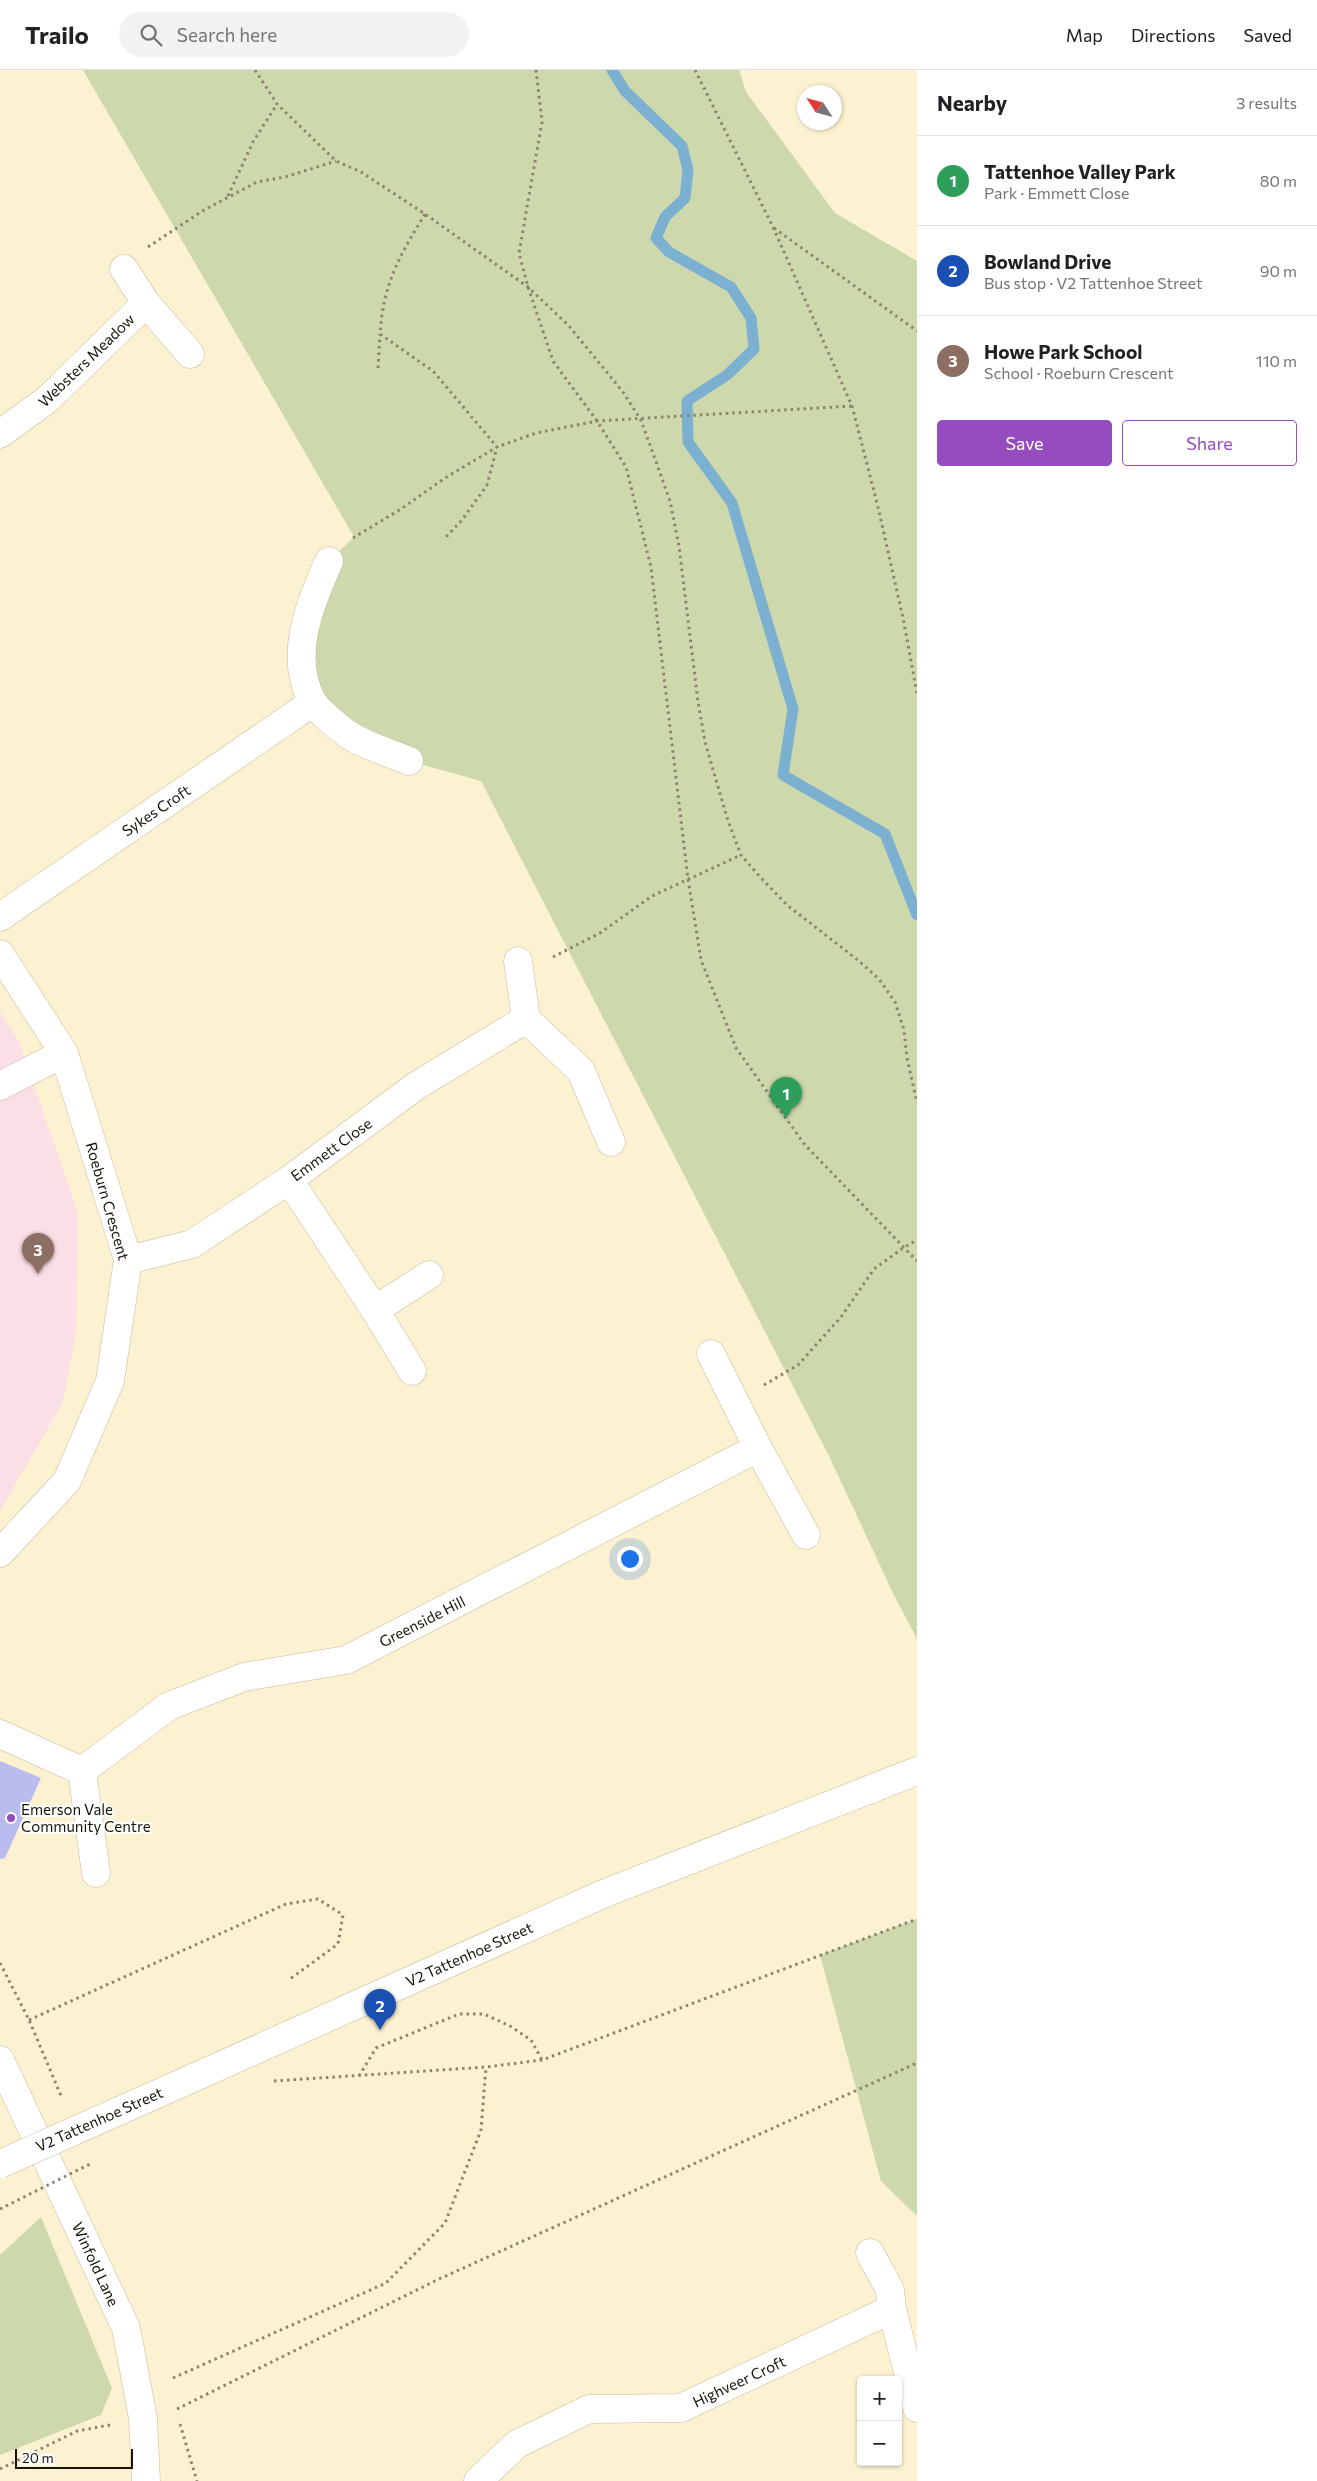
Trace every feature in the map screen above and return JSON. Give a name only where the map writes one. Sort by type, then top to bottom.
[{"type":"street","points":[[124,269],[146,302],[190,354]]},
{"type":"street","name":"Websters Meadow","points":[[0,434],[48,399],[146,302]]},
{"type":"street","points":[[329,561],[311,602],[302,642],[303,674],[312,703],[349,735],[409,761]]},
{"type":"street","name":"Sykes Croft","points":[[0,917],[312,703]]},
{"type":"street","name":"Roeburn Crescent","points":[[0,954],[64,1053],[128,1260],[110,1381],[67,1482],[0,1553]]},
{"type":"street","points":[[518,961],[526,1019],[581,1071],[611,1142]]},
{"type":"street","name":"Emmett Close","points":[[128,1260],[192,1244],[289,1180],[416,1086],[526,1019]]},
{"type":"street","points":[[0,1086],[64,1053]]},
{"type":"street","points":[[289,1180],[375,1310],[412,1371]]},
{"type":"street","points":[[375,1310],[429,1275]]},
{"type":"street","points":[[712,1354],[758,1448],[806,1535]]},
{"type":"street","name":"Greenside Hill","points":[[82,1771],[169,1706],[244,1677],[346,1660],[758,1448]]},
{"type":"street","points":[[0,1734],[82,1771],[96,1873]]},
{"type":"street","name":"V2 Tattenhoe Street","points":[[0,2164],[604,1894],[917,1771]]},
{"type":"street","name":"Winfold Lane","points":[[0,2060],[126,2328],[143,2418],[146,2481]]},
{"type":"street","points":[[870,2253],[890,2290],[892,2309],[917,2408]]},
{"type":"street","name":"Highveer Croft","points":[[478,2481],[517,2444],[589,2409],[681,2408],[892,2309]]},
{"type":"path","points":[[255,70],[278,104],[336,161],[361,172],[425,214],[528,287],[569,326],[623,392],[641,420],[670,501],[679,546],[698,702],[705,742],[728,821],[741,855],[787,905],[846,950],[879,979],[895,1002],[904,1030],[907,1058],[917,1103]]},
{"type":"path","points":[[536,70],[542,122],[519,253],[528,287],[553,361],[597,421],[626,468],[652,567],[688,879],[701,960],[736,1048],[805,1145],[917,1261]]},
{"type":"path","points":[[695,70],[773,227],[852,406],[878,507],[903,618],[917,693]]},
{"type":"path","points":[[228,197],[254,142],[278,104]]},
{"type":"path","points":[[124,269],[141,251],[228,197],[257,182],[285,177],[336,161]]},
{"type":"path","points":[[378,368],[381,307],[400,254],[425,214]]},
{"type":"path","points":[[773,227],[917,331]]},
{"type":"path","points":[[380,334],[433,371],[497,447]]},
{"type":"path","points":[[329,561],[354,538],[401,510],[445,478],[497,447],[536,433],[597,421],[641,420],[852,406]]},
{"type":"path","points":[[444,538],[462,520],[487,485],[497,447]]},
{"type":"path","points":[[518,961],[542,962],[570,950],[600,933],[652,896],[741,855]]},
{"type":"path","points":[[735,1402],[798,1366],[836,1324],[874,1270],[917,1240]]},
{"type":"path","points":[[29,2020],[286,1904],[318,1899],[343,1915],[338,1944],[290,1979]]},
{"type":"path","points":[[268,2082],[486,2067],[542,2060],[917,1919]]},
{"type":"path","points":[[359,2076],[376,2048],[460,2014],[484,2014],[510,2026],[531,2040],[542,2060]]},
{"type":"path","points":[[0,2469],[77,2431],[175,2410],[439,2279],[917,2063]]},
{"type":"path","points":[[173,2378],[386,2283],[445,2223],[481,2130],[486,2067]]},
{"type":"path","points":[[0,2209],[98,2161]]},
{"type":"shaded area","points":[[0,1012],[19,1042],[78,1213],[76,1334],[63,1402],[0,1511]]},
{"type":"green space","points":[[83,70],[739,70],[746,92],[835,213],[917,261],[917,1639],[892,1591],[828,1454],[481,781],[409,761],[349,735],[303,674],[329,561],[354,537]]},
{"type":"green space","points":[[917,1919],[917,2216],[881,2181],[820,1955]]},
{"type":"green space","points":[[41,2217],[112,2388],[101,2415],[0,2455],[0,2255]]},
{"type":"building","name":"Emerson Vale Community Centre","points":[[0,1761],[41,1778],[5,1858],[0,1859]]},
{"type":"waterway","points":[[612,70],[625,91],[682,146],[688,170],[685,198],[665,217],[656,238],[669,252],[731,287],[751,318],[754,349],[727,375],[687,401],[688,442],[732,503],[793,709],[783,775],[885,834],[917,915]]},
{"type":"place","name":"Tattenhoe Valley Park","points":[[786,1118]]},
{"type":"place","name":"Howe Park School","points":[[38,1274]]},
{"type":"place","name":"Emerson Vale Community Centre","points":[[11,1818]]},
{"type":"place","name":"Bowland Drive","points":[[380,2030]]}]
